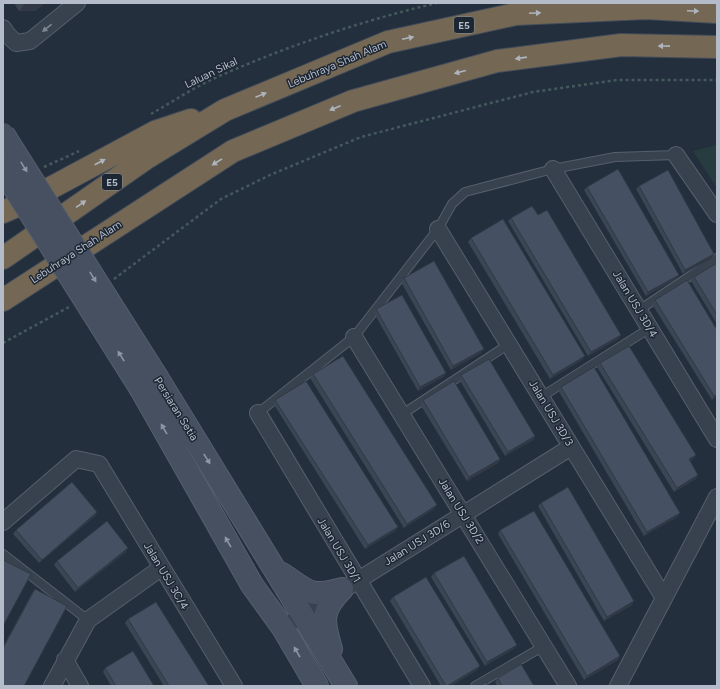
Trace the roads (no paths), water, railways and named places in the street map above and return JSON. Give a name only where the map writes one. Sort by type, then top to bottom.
[{"type":"highway","name":"Lebuhraya Shah Alam","points":[[3,258],[148,157],[225,110],[388,42],[516,14],[646,8],[717,12]]},
{"type":"highway","name":"Lebuhraya Shah Alam","points":[[3,300],[233,151],[353,101],[498,61],[621,45],[717,47]]},
{"type":"highway","points":[[3,212],[19,205],[155,132],[225,110]]},
{"type":"highway","points":[[3,312],[51,268]]},
{"type":"main road","name":"Persiaran Setia","points":[[3,134],[149,384],[252,585],[284,628],[317,686]]},
{"type":"main road","name":"Persiaran Setia","points":[[3,170],[274,568],[342,679]]},
{"type":"main road","points":[[274,568],[312,594],[326,593],[349,584]]},
{"type":"main road","points":[[342,679],[325,625],[324,617],[328,606],[349,584]]},
{"type":"street","points":[[3,28],[16,42],[30,41],[77,3]]},
{"type":"street","points":[[676,155],[717,214]]},
{"type":"street","name":"Jalan USJ 3D/4","points":[[553,169],[717,439]]},
{"type":"street","name":"Jalan USJ 3D/3","points":[[438,229],[664,598]]},
{"type":"street","name":"Jalan USJ 3D/2","points":[[354,337],[568,686]]},
{"type":"street","name":"Jalan USJ 3D/1","points":[[258,413],[349,584],[422,686]]},
{"type":"street","name":"Jalan USJ 3D/6","points":[[284,628],[302,613],[571,447]]},
{"type":"street","name":"Jalan USJ 3C/4","points":[[3,522],[76,459],[99,464],[160,568],[234,686]]},
{"type":"street","points":[[618,686],[717,497]]},
{"type":"street","points":[[52,686],[88,620],[160,568]]},
{"type":"street","points":[[65,660],[80,686]]},
{"type":"lane","points":[[258,413],[354,337],[438,229],[452,204],[465,192],[553,169],[615,157],[676,155]]},
{"type":"lane","points":[[638,310],[717,258]]},
{"type":"lane","points":[[541,397],[650,328]]},
{"type":"lane","points":[[401,414],[509,344]]},
{"type":"lane","points":[[3,554],[88,620]]},
{"type":"lane","points":[[476,686],[544,646]]}]
